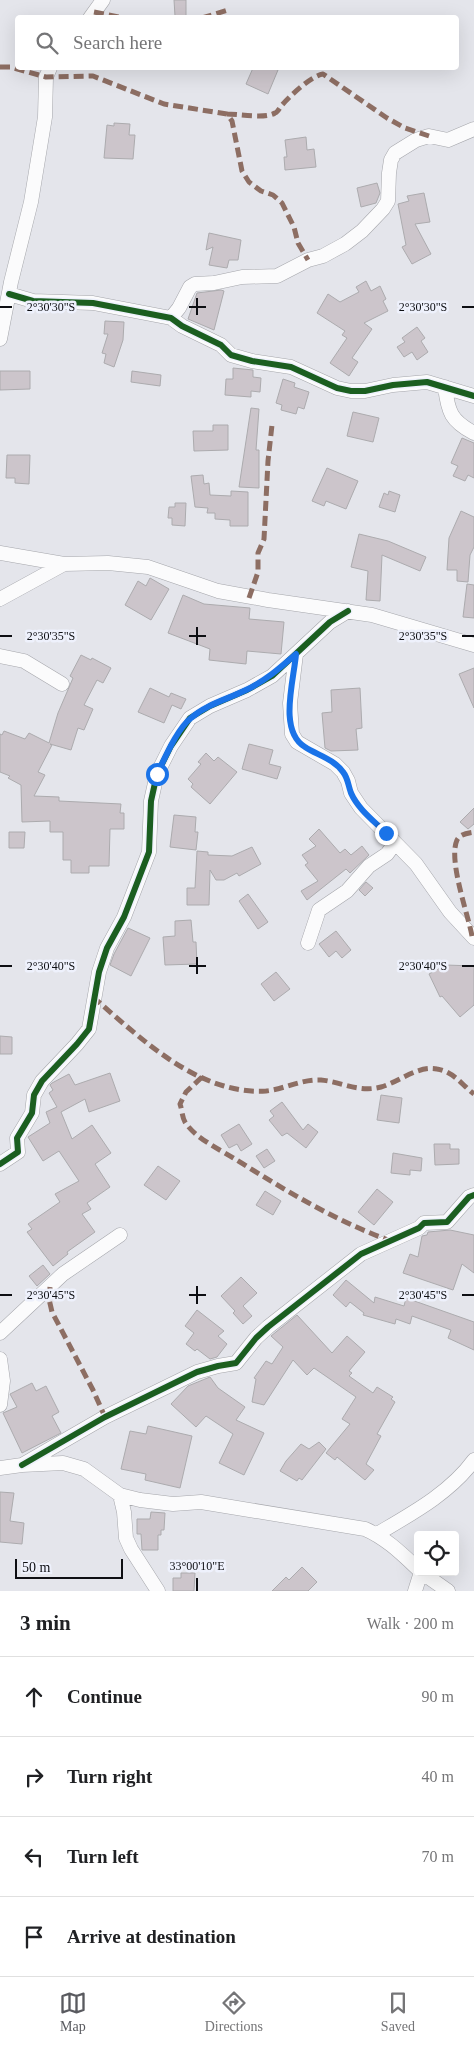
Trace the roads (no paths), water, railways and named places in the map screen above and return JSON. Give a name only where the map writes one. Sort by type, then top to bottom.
[{"type":"street","points":[[92,15],[103,0]]},
{"type":"street","points":[[0,339],[5,292],[31,202],[45,118],[46,77],[49,70]]},
{"type":"street","points":[[171,318],[179,308],[190,287],[195,284],[214,283],[242,277],[277,276],[308,260],[323,256],[339,248],[362,231],[388,201],[389,173],[391,160],[395,153],[416,140],[429,136],[448,140],[474,128]]},
{"type":"street","points":[[5,292],[33,301],[93,303],[171,318],[182,326],[221,345],[231,355],[252,361],[291,367],[337,388],[351,391],[427,382],[474,396]]},
{"type":"street","points":[[445,387],[447,407],[451,416],[474,433]]},
{"type":"street","points":[[0,554],[64,564],[131,564],[148,567],[218,591],[316,608],[348,611],[398,621],[474,645]]},
{"type":"street","points":[[0,599],[64,564]]},
{"type":"street","points":[[0,1164],[18,1152],[17,1138],[32,1113],[34,1095],[42,1081],[89,1029],[99,972],[108,948],[128,909],[148,852],[151,801],[157,774],[171,746],[190,718],[210,706],[247,690],[272,676],[330,622],[348,611]]},
{"type":"street","points":[[296,654],[290,703],[292,734],[297,742],[335,764],[343,772],[351,793],[361,808],[416,864],[450,912],[474,938]]},
{"type":"street","points":[[0,656],[24,661],[62,684]]},
{"type":"street","points":[[308,943],[319,910],[347,891],[370,866],[387,854],[395,843]]},
{"type":"street","points":[[22,1465],[105,1417],[197,1372],[236,1363],[256,1338],[268,1327],[361,1254],[419,1228],[424,1223],[447,1222],[469,1197],[474,1195]]},
{"type":"street","points":[[0,1333],[63,1274],[120,1235]]},
{"type":"street","points":[[0,1359],[3,1381],[0,1405]]},
{"type":"street","points":[[377,1534],[420,1509],[455,1481],[474,1460]]},
{"type":"street","points":[[0,1468],[63,1463],[84,1469],[120,1495],[173,1504],[201,1502],[244,1508],[306,1521],[365,1530],[377,1534],[396,1548],[414,1565]]},
{"type":"street","points":[[120,1495],[124,1512],[126,1538],[158,1591]]},
{"type":"street","points":[[415,1591],[420,1576]]},
{"type":"street","points":[[427,1576],[448,1591]]}]
